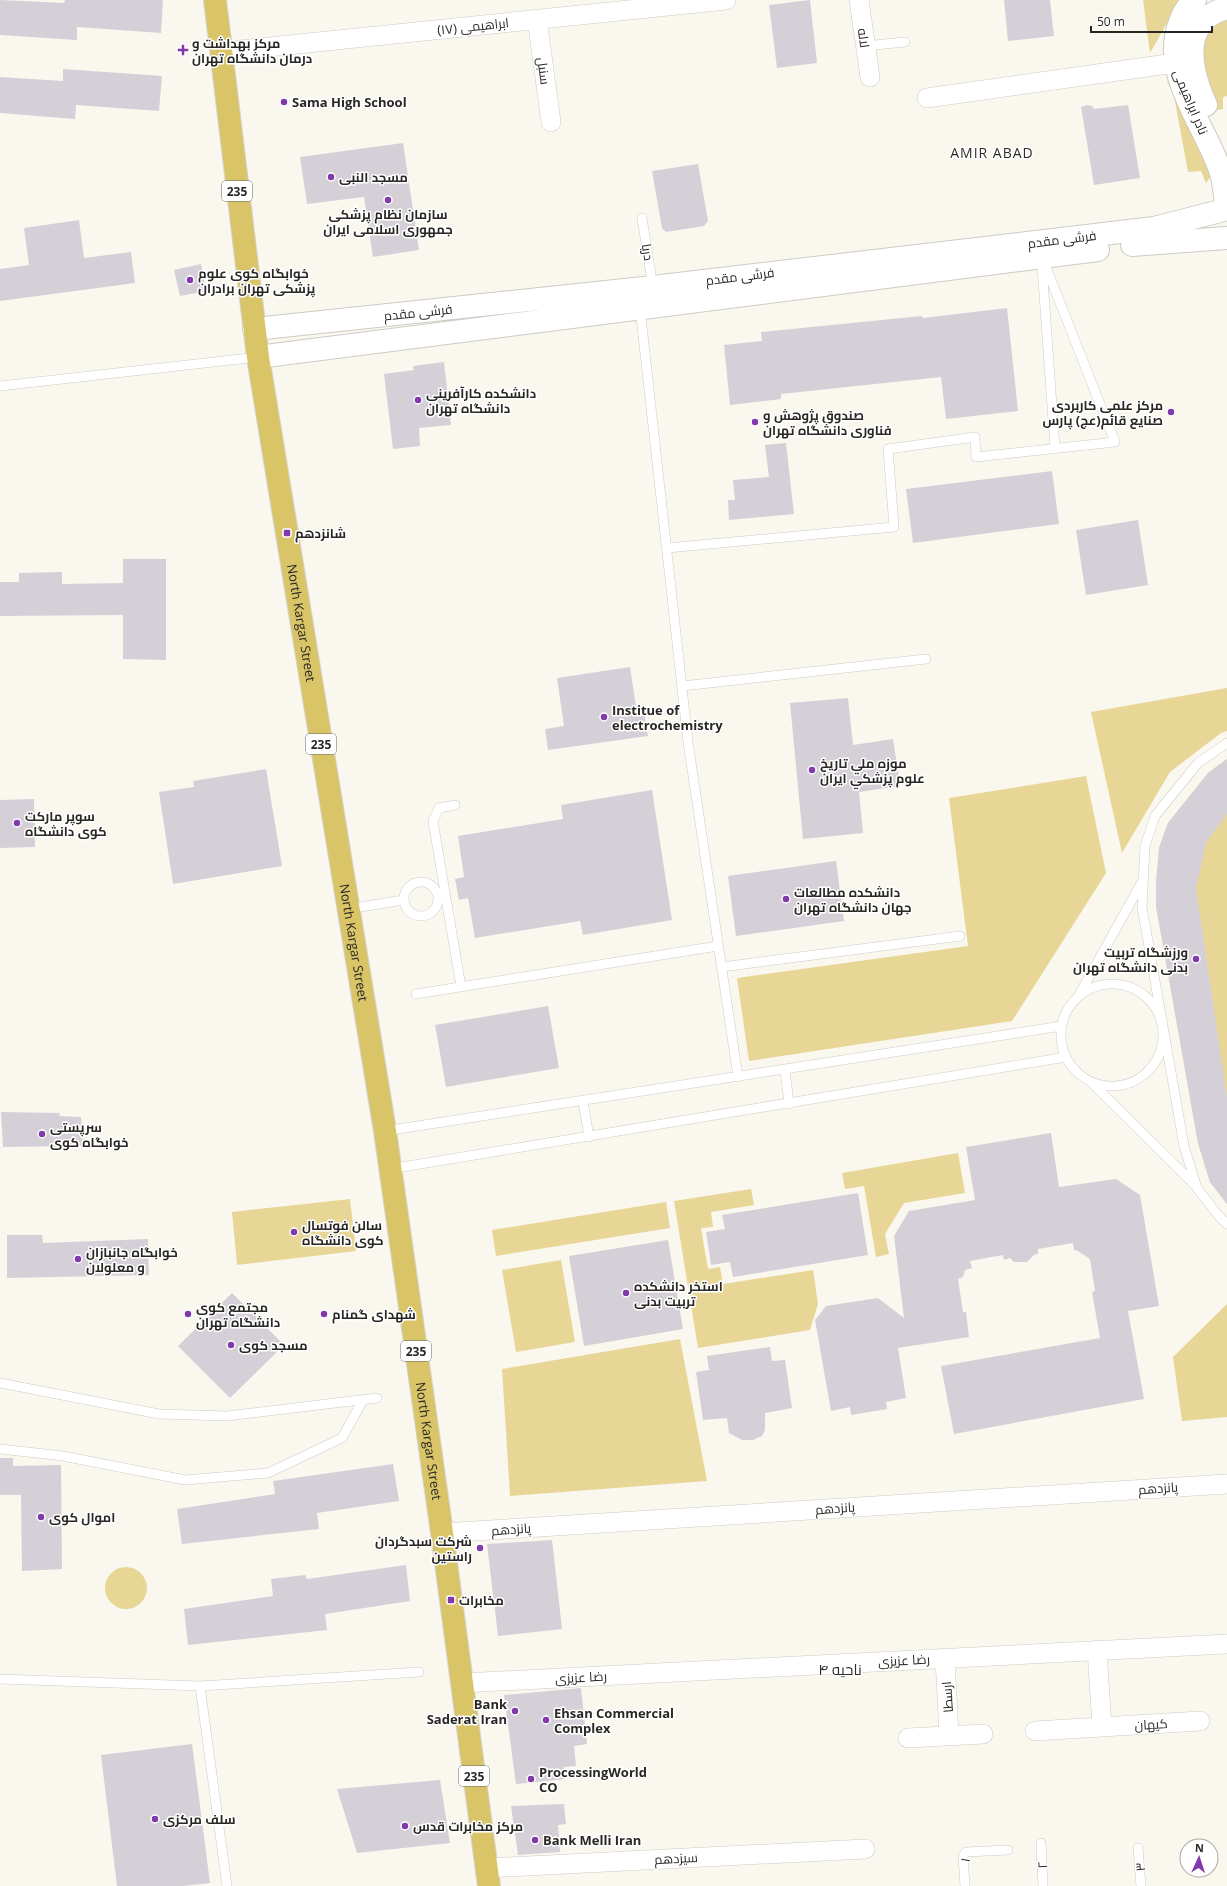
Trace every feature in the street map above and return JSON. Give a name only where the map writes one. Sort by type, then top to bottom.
[{"type":"main road","name":"North Kargar Street","points":[[214,0],[258,357],[385,1131],[442,1533],[488,1877]]},
{"type":"street","name":"ابراهیمی (۱۷)","points":[[220,52],[726,0]]},
{"type":"street","name":"لاله","points":[[859,0],[870,77]]},
{"type":"street","name":"نادر ابراهیمی","points":[[1195,0],[1190,4],[1181,19],[1175,35],[1175,63],[1180,80],[1220,170],[1224,184],[1226,207],[1221,224],[1226,239]]},
{"type":"street","name":"نادر ابراهیمی","points":[[1227,8],[1217,10],[1205,19],[1196,31],[1192,46],[1192,60],[1198,88],[1227,150]]},
{"type":"street","name":"سنبل","points":[[538,20],[550,122]]},
{"type":"street","points":[[927,98],[1175,63]]},
{"type":"street","name":"فرشی مقدم","points":[[254,329],[653,287],[1154,228],[1226,207]]},
{"type":"street","name":"فرشی مقدم","points":[[258,357],[1156,242],[1226,239]]},
{"type":"street","name":"پانزدهم","points":[[442,1533],[1227,1484]]},
{"type":"street","name":"رضا عزیزی","points":[[462,1683],[1227,1644]]},
{"type":"street","points":[[1097,1650],[1102,1727]]},
{"type":"street","name":"ارسطا","points":[[944,1658],[950,1736]]},
{"type":"street","name":"کیهان","points":[[1035,1731],[1200,1721]]},
{"type":"street","points":[[908,1738],[983,1734]]},
{"type":"street","name":"سیزدهم","points":[[488,1877],[865,1849]]},
{"type":"lane","points":[[865,46],[905,42]]},
{"type":"lane","name":"دریا","points":[[642,218],[653,287]]},
{"type":"lane","points":[[1042,257],[1055,448]]},
{"type":"lane","points":[[667,548],[894,527],[888,449],[975,437],[976,457],[1115,442],[1042,257]]},
{"type":"lane","points":[[640,308],[688,742],[738,1077]]},
{"type":"lane","points":[[0,386],[258,357]]},
{"type":"lane","points":[[682,686],[926,659]]},
{"type":"lane","points":[[1197,1188],[1184,1146],[1142,907],[1142,881],[1145,846],[1155,816],[1198,763],[1227,742]]},
{"type":"lane","points":[[455,804],[439,808],[433,821],[441,895],[461,987]]},
{"type":"lane","points":[[1142,881],[1078,997],[1067,1011],[1062,1026],[1061,1042],[1066,1058],[1076,1071],[1089,1080],[1197,1188],[1227,1224]]},
{"type":"lane","points":[[422,882],[432,886],[441,895],[437,907],[424,916],[413,914],[406,906],[404,900],[405,895],[411,886],[422,882]]},
{"type":"lane","points":[[348,909],[404,900]]},
{"type":"lane","points":[[721,967],[960,936]]},
{"type":"lane","points":[[416,994],[718,946]]},
{"type":"lane","points":[[1078,997],[1092,988],[1110,984],[1127,986],[1143,994],[1151,1002],[1155,1007],[1162,1023],[1163,1040],[1158,1057],[1149,1070],[1136,1080],[1120,1085],[1104,1085],[1089,1080]]},
{"type":"lane","points":[[385,1131],[1062,1026]]},
{"type":"lane","points":[[390,1169],[1066,1058]]},
{"type":"lane","points":[[785,1070],[789,1104]]},
{"type":"lane","points":[[583,1101],[588,1137]]},
{"type":"lane","points":[[0,1383],[159,1414],[227,1416],[377,1398]]},
{"type":"lane","points":[[0,1449],[63,1456],[185,1480],[268,1473],[342,1438],[363,1400]]},
{"type":"lane","points":[[0,1679],[200,1686],[419,1672]]},
{"type":"lane","points":[[200,1686],[228,1886]]},
{"type":"lane","name":"۲","points":[[1041,1843],[1043,1886]]},
{"type":"lane","name":"۳","points":[[1138,1848],[1141,1886]]},
{"type":"lane","name":"۱","points":[[965,1886],[963,1856],[966,1852],[1008,1850]]},
{"type":"shaded area","points":[[1143,0],[1180,0],[1150,53]]},
{"type":"shaded area","points":[[1227,18],[1227,96],[1223,97],[1223,109],[1217,110],[1209,99],[1206,91],[1201,66],[1200,49],[1205,36],[1210,30]]},
{"type":"shaded area","points":[[1173,80],[1214,172],[1206,183],[1201,171],[1188,172],[1174,96],[1167,81]]},
{"type":"shaded area","points":[[1227,688],[1227,731],[1221,733],[1170,772],[1122,853],[1091,712]]},
{"type":"shaded area","name":"ورزشگاه تربیت بدنی دانشگاه تهران","points":[[1227,759],[1227,1204],[1210,1182],[1198,1143],[1156,906],[1159,848],[1168,823],[1208,773]]},
{"type":"shaded area","points":[[1086,776],[1106,873],[1012,1021],[749,1061],[737,978],[968,946],[949,798]]},
{"type":"shaded area","points":[[958,1153],[965,1193],[904,1203],[885,1234],[889,1254],[876,1257],[864,1186],[845,1189],[842,1173]]},
{"type":"shaded area","points":[[751,1189],[754,1205],[711,1212],[713,1227],[701,1228],[708,1269],[720,1267],[723,1284],[813,1270],[818,1304],[810,1330],[698,1348],[674,1201]]},
{"type":"shaded area","name":"سالن فوتسال کوی دانشگاه","points":[[350,1199],[356,1251],[237,1265],[232,1212]]},
{"type":"shaded area","points":[[666,1202],[670,1228],[496,1256],[492,1230]]},
{"type":"shaded area","points":[[561,1260],[575,1342],[516,1352],[502,1270]]},
{"type":"shaded area","points":[[1227,1304],[1227,1417],[1182,1421],[1173,1357]]},
{"type":"shaded area","points":[[680,1339],[707,1481],[510,1496],[502,1369]]},
{"type":"shaded area","points":[[122,1567],[130,1567],[138,1570],[144,1576],[147,1588],[144,1600],[138,1606],[130,1609],[122,1609],[114,1606],[108,1600],[105,1592],[105,1584],[108,1576],[114,1570]]},
{"type":"building","points":[[0,0],[64,3],[65,0],[163,0],[161,33],[77,27],[77,40],[0,35]]},
{"type":"building","points":[[810,0],[817,63],[777,68],[769,5]]},
{"type":"building","points":[[1004,0],[1050,0],[1054,36],[1008,41]]},
{"type":"building","points":[[63,69],[162,76],[159,111],[76,105],[75,119],[0,113],[0,77],[63,81]]},
{"type":"building","points":[[1087,105],[1092,106],[1094,109],[1128,105],[1140,178],[1094,185],[1081,107]]},
{"type":"building","name":"سازمان نظام پزشکی جمهوری اسلامی ایران","points":[[403,143],[419,250],[373,257],[364,197],[307,204],[300,157]]},
{"type":"building","points":[[698,164],[708,221],[704,226],[666,232],[662,228],[652,171]]},
{"type":"building","points":[[79,220],[84,258],[131,252],[135,283],[0,301],[0,269],[29,265],[24,228]]},
{"type":"building","name":"خوابگاه کوی علوم پزشکی تهران برادران","points":[[201,264],[206,291],[180,296],[174,270]]},
{"type":"building","points":[[1007,308],[1018,411],[946,419],[941,377],[781,394],[781,399],[730,405],[724,345],[762,341],[761,332],[922,316],[923,318]]},
{"type":"building","name":"دانشکده کارآفرینی دانشگاه تهران","points":[[444,362],[451,425],[419,428],[420,446],[393,449],[384,374],[414,370],[413,366]]},
{"type":"building","points":[[786,443],[794,514],[729,520],[728,500],[735,500],[733,480],[769,477],[765,445]]},
{"type":"building","points":[[1052,471],[1059,524],[913,543],[906,489]]},
{"type":"building","points":[[1138,520],[1148,585],[1086,595],[1076,530]]},
{"type":"building","points":[[123,559],[166,559],[166,660],[123,659],[123,615],[0,616],[0,582],[19,582],[19,573],[62,572],[62,584],[123,583]]},
{"type":"building","name":"Institue of electrochemistry","points":[[630,667],[636,707],[643,706],[648,736],[548,750],[545,729],[564,726],[557,678]]},
{"type":"building","points":[[848,698],[853,745],[893,739],[900,786],[859,792],[863,833],[803,839],[790,703]]},
{"type":"building","name":"ورزشگاه تربیت بدنی دانشگاه تهران","points":[[1227,759],[1227,814],[1206,843],[1196,888],[1227,1097],[1227,1204],[1210,1182],[1198,1143],[1156,906],[1156,881],[1159,848],[1168,823],[1208,773]]},
{"type":"building","points":[[266,769],[282,866],[173,884],[159,792],[194,787],[193,781]]},
{"type":"building","points":[[652,790],[672,920],[583,935],[580,921],[475,938],[468,898],[459,900],[455,879],[464,877],[458,836],[563,819],[561,805]]},
{"type":"building","name":"سوپر مارکت کوی دانشگاه","points":[[34,799],[35,847],[0,848],[0,800]]},
{"type":"building","name":"دانشکده مطالعات جهان دانشگاه تهران","points":[[836,861],[844,921],[736,936],[728,876]]},
{"type":"building","points":[[548,1006],[559,1068],[446,1087],[435,1025]]},
{"type":"building","name":"سرپستی خوابگاه کوی","points":[[1,1112],[60,1113],[59,1116],[81,1117],[83,1146],[3,1147]]},
{"type":"building","points":[[1051,1133],[1059,1187],[1116,1179],[1140,1195],[1159,1306],[1128,1311],[1144,1399],[954,1434],[941,1366],[1100,1338],[1092,1292],[1095,1291],[1090,1259],[1074,1250],[1073,1243],[1038,1249],[1038,1254],[1034,1255],[1027,1262],[1014,1262],[1010,1258],[1004,1260],[1003,1255],[970,1261],[972,1268],[965,1270],[963,1277],[958,1279],[963,1312],[966,1312],[969,1337],[898,1348],[906,1398],[886,1402],[887,1409],[851,1415],[850,1407],[831,1411],[815,1320],[826,1306],[878,1298],[904,1318],[894,1236],[909,1211],[975,1200],[966,1147]]},
{"type":"building","points":[[858,1193],[868,1255],[733,1277],[730,1262],[711,1265],[706,1232],[725,1229],[722,1215]]},
{"type":"building","name":"خوابگاه جانبازان و معلولان","points":[[7,1235],[42,1235],[43,1243],[148,1239],[149,1275],[7,1278]]},
{"type":"building","name":"استخر دانشکده تربیت بدنی","points":[[668,1240],[683,1329],[584,1346],[569,1256]]},
{"type":"building","name":"مسجد کوی","points":[[232,1293],[284,1345],[230,1398],[178,1346]]},
{"type":"building","points":[[770,1347],[772,1361],[785,1360],[792,1408],[765,1413],[765,1430],[762,1436],[753,1440],[742,1440],[729,1433],[727,1418],[703,1420],[696,1372],[709,1370],[707,1356]]},
{"type":"building","name":"اموال کوی","points":[[0,1458],[13,1458],[13,1466],[61,1465],[62,1569],[22,1571],[21,1495],[0,1495]]},
{"type":"building","points":[[393,1464],[399,1501],[317,1513],[319,1529],[182,1544],[177,1509],[275,1494],[273,1481]]},
{"type":"building","points":[[552,1540],[562,1629],[498,1636],[487,1544]]},
{"type":"building","points":[[406,1565],[410,1601],[325,1614],[327,1630],[188,1645],[184,1609],[273,1596],[271,1579],[305,1575],[307,1579]]},
{"type":"building","name":"Ehsan Commercial Complex","points":[[581,1688],[587,1744],[574,1746],[576,1766],[564,1767],[565,1779],[516,1784],[504,1695]]},
{"type":"building","name":"سلف مرکزی","points":[[192,1744],[210,1883],[183,1886],[117,1886],[101,1755]]},
{"type":"building","points":[[440,1780],[450,1843],[357,1853],[337,1789]]},
{"type":"building","points":[[564,1804],[566,1824],[558,1825],[560,1852],[518,1855],[511,1806]]},
{"type":"place","name":"مرکز بهداشت و درمان دانشگاه تهران","points":[[183,50]]},
{"type":"place","name":"Sama High School","points":[[284,102]]},
{"type":"place","name":"مسجد النبی","points":[[331,177]]},
{"type":"place","name":"سازمان نظام پزشکی جمهوری اسلامی ایران","points":[[388,200]]},
{"type":"place","name":"خوابگاه کوی علوم پزشکی تهران برادران","points":[[190,280]]},
{"type":"place","name":"دانشکده کارآفرینی دانشگاه تهران","points":[[418,400]]},
{"type":"place","name":"مرکز علمی کاربردی صنایع قائم(عج) پارس","points":[[1171,412]]},
{"type":"place","name":"صندوق پژوهش و فناوری دانشگاه تهران","points":[[755,422]]},
{"type":"place","name":"شانزدهم","points":[[287,533]]},
{"type":"place","name":"Institue of electrochemistry","points":[[604,717]]},
{"type":"place","name":"موزه ملي تاريخ علوم پزشكي ايران","points":[[812,770]]},
{"type":"place","name":"سوپر مارکت کوی دانشگاه","points":[[17,823]]},
{"type":"place","name":"دانشکده مطالعات جهان دانشگاه تهران","points":[[786,899]]},
{"type":"place","name":"ورزشگاه تربیت بدنی دانشگاه تهران","points":[[1196,959]]},
{"type":"place","name":"سرپستی خوابگاه کوی","points":[[42,1134]]},
{"type":"place","name":"سالن فوتسال کوی دانشگاه","points":[[294,1232]]},
{"type":"place","name":"خوابگاه جانبازان و معلولان","points":[[78,1259]]},
{"type":"place","name":"استخر دانشکده تربیت بدنی","points":[[626,1293]]},
{"type":"place","name":"مجتمع کوی دانشگاه تهران","points":[[188,1314]]},
{"type":"place","name":"شهدای گمنام","points":[[324,1314]]},
{"type":"place","name":"مسجد کوی","points":[[231,1345]]},
{"type":"place","name":"اموال کوی","points":[[41,1517]]},
{"type":"place","name":"شرکت سبدگردان راستین","points":[[480,1548]]},
{"type":"place","name":"مخابرات","points":[[451,1600]]},
{"type":"place","name":"Bank Saderat Iran","points":[[515,1711]]},
{"type":"place","name":"Ehsan Commercial Complex","points":[[546,1720]]},
{"type":"place","name":"ProcessingWorld CO","points":[[531,1779]]},
{"type":"place","name":"سلف مرکزی","points":[[155,1819]]},
{"type":"place","name":"مرکز مخابرات قدس","points":[[405,1826]]},
{"type":"place","name":"Bank Melli Iran","points":[[535,1840]]},
{"type":"district","name":"AMIR ABAD","points":[[992,152]]},
{"type":"district","name":"ناحیه ۴","points":[[840,1669]]}]
